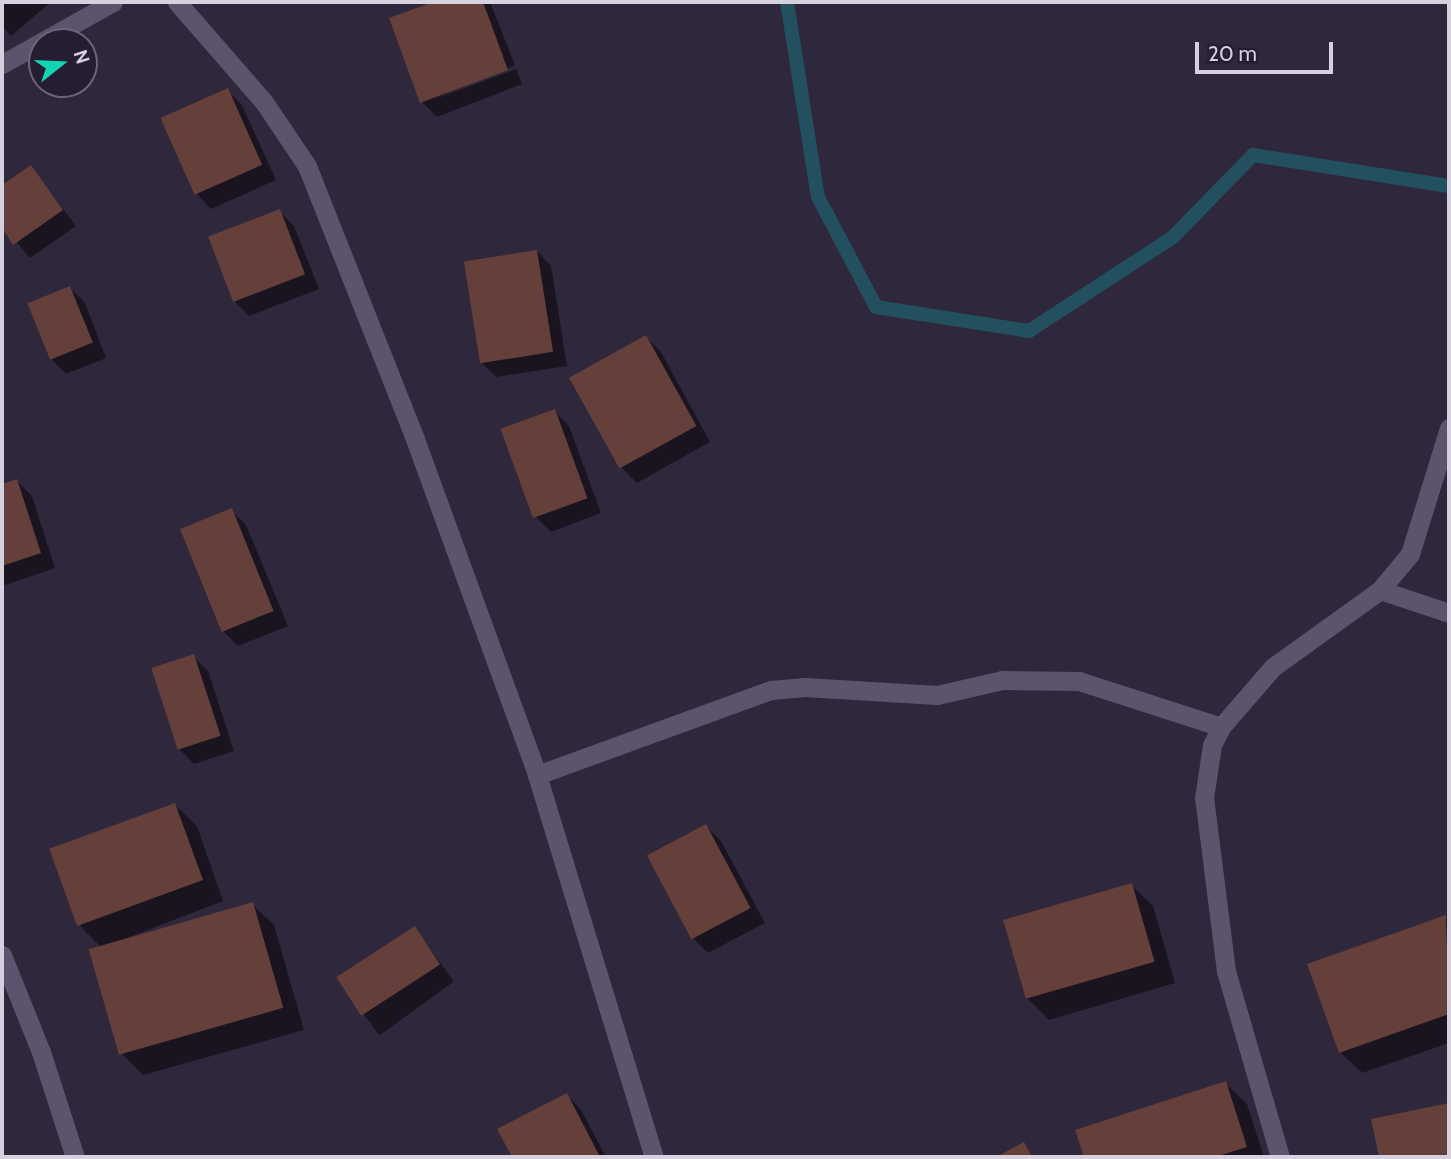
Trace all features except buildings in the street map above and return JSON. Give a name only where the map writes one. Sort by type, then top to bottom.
[{"type":"street","points":[[2,64],[113,2]]},
{"type":"street","points":[[177,2],[264,102],[307,166],[415,439],[537,775],[653,1157]]},
{"type":"street","points":[[1280,1157],[1226,971],[1204,798],[1212,745],[1221,727],[1273,667],[1380,590],[1410,554],[1449,428]]},
{"type":"street","points":[[1380,590],[1449,613]]},
{"type":"street","points":[[537,775],[771,690],[805,687],[937,695],[1002,680],[1079,681],[1221,727]]},
{"type":"street","points":[[2,955],[41,1052],[75,1157]]},
{"type":"waterway","points":[[787,2],[818,197],[876,307],[1029,331],[1173,237],[1253,155],[1449,186]]}]
